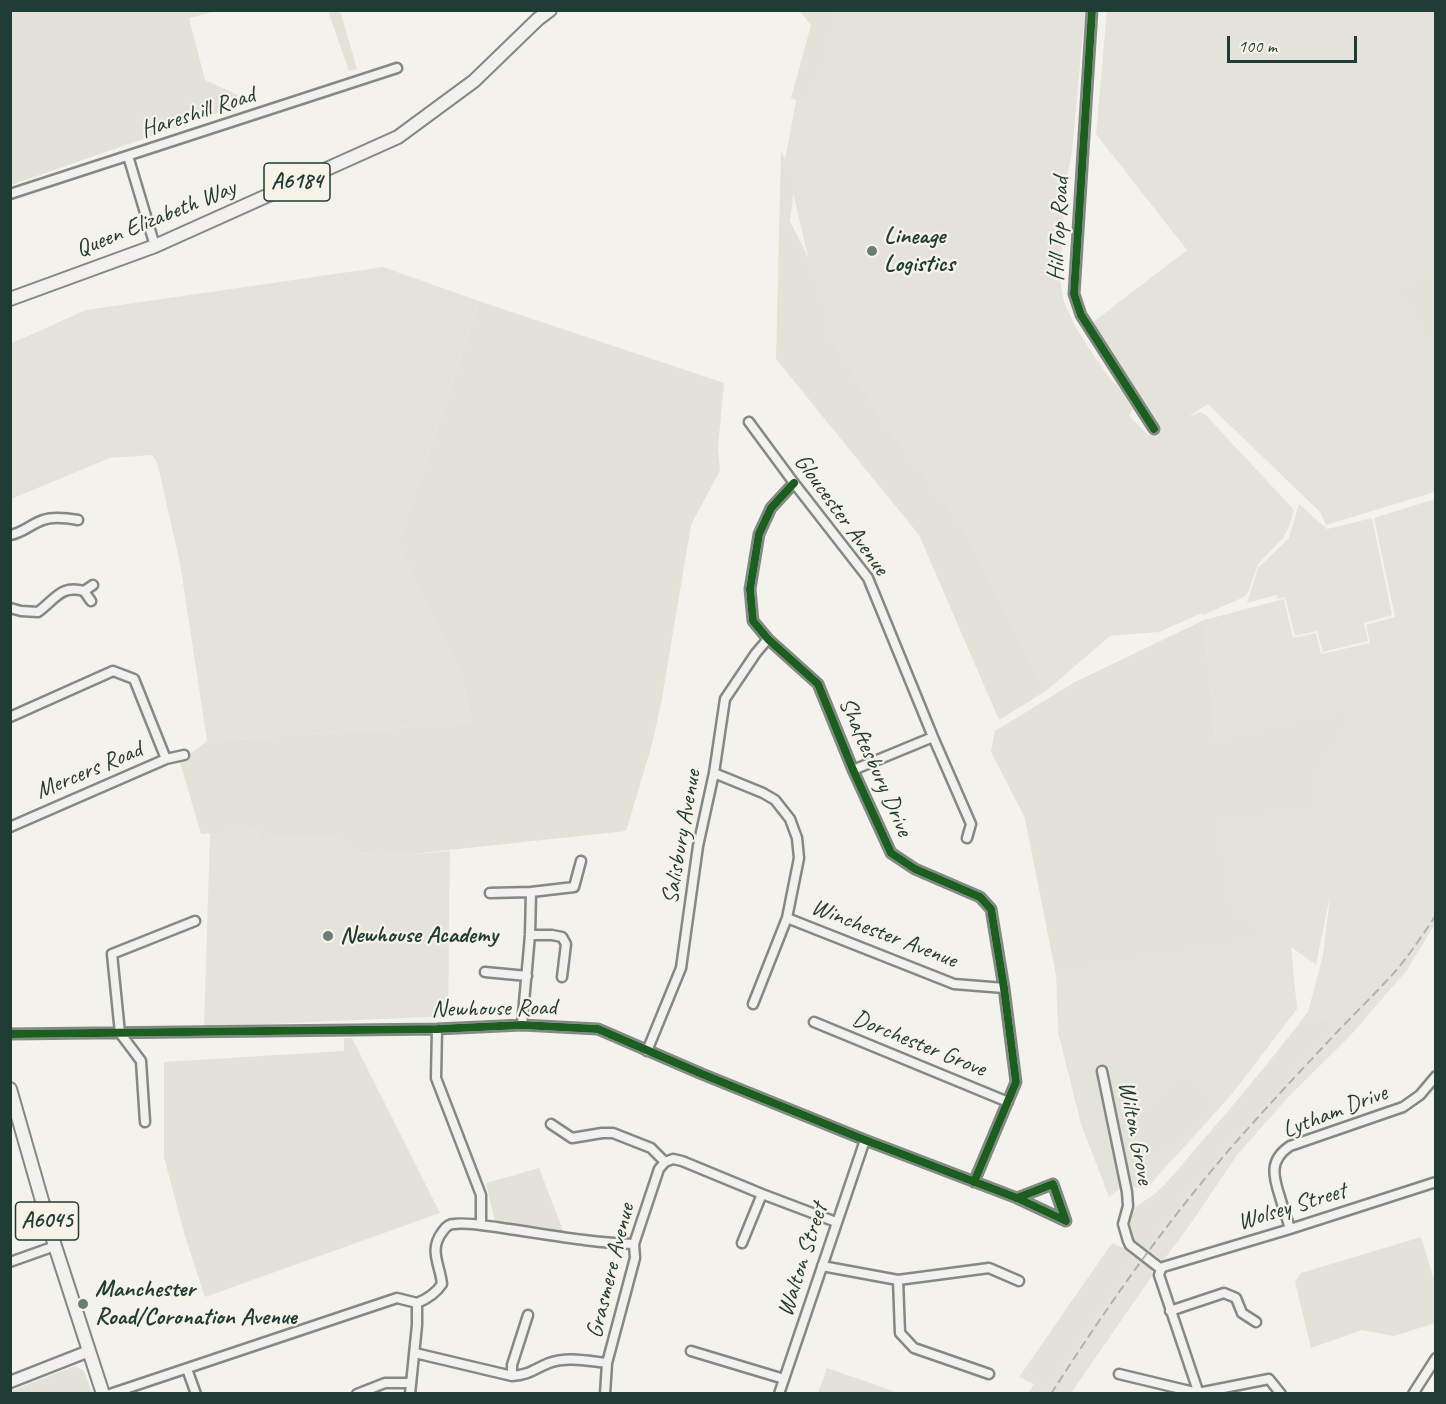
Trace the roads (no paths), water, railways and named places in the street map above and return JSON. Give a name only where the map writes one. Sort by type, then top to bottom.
[{"type":"main road","name":"Queen Elizabeth Way","points":[[10,299],[155,246],[398,136],[474,81],[550,10]]},
{"type":"main road","name":"A6045","points":[[10,1089],[55,1246],[103,1394]]},
{"type":"street","name":"Hill Top Road","points":[[1092,10],[1074,294],[1081,315],[1154,429]]},
{"type":"street","name":"Hareshill Road","points":[[10,195],[397,68]]},
{"type":"street","points":[[128,156],[155,246]]},
{"type":"street","name":"Gloucester Avenue","points":[[749,422],[868,578],[971,824],[967,838]]},
{"type":"street","name":"Shaftesbury Drive","points":[[794,483],[771,507],[759,534],[750,589],[753,621],[768,639],[818,684],[852,770],[891,854],[915,869],[980,897],[991,909],[1016,1082],[975,1182]]},
{"type":"street","points":[[10,535],[17,534],[43,520],[62,517],[78,520]]},
{"type":"street","points":[[84,591],[93,585]]},
{"type":"street","points":[[10,608],[38,612],[62,591],[74,589],[84,591],[91,601]]},
{"type":"street","name":"Salisbury Avenue","points":[[647,1051],[681,968],[698,846],[714,773],[725,699],[768,639]]},
{"type":"street","points":[[10,717],[112,671],[134,679],[166,759]]},
{"type":"street","points":[[852,770],[933,736]]},
{"type":"street","name":"Mercers Road","points":[[10,827],[166,759],[184,755]]},
{"type":"street","points":[[714,773],[775,800],[789,819],[797,838],[799,858],[787,918],[753,1004]]},
{"type":"street","points":[[490,893],[531,892],[574,887],[581,861]]},
{"type":"street","points":[[522,1025],[530,935],[531,892]]},
{"type":"street","name":"Winchester Avenue","points":[[787,918],[954,984],[1004,988]]},
{"type":"street","points":[[145,1122],[141,1061],[120,1033],[112,954],[195,921]]},
{"type":"street","points":[[530,935],[562,937],[566,944],[562,977]]},
{"type":"street","points":[[485,972],[527,976]]},
{"type":"street","name":"Dorchester Grove","points":[[814,1022],[1008,1102]]},
{"type":"street","name":"Newhouse Road","points":[[10,1034],[437,1029],[522,1025],[598,1029],[865,1140],[1017,1198],[1066,1221],[1053,1184],[1017,1198]]},
{"type":"street","points":[[437,1029],[436,1078],[481,1195],[481,1225]]},
{"type":"street","name":"Wilton Grove","points":[[1102,1071],[1127,1192],[1128,1206],[1123,1224],[1126,1236],[1130,1245],[1161,1269]]},
{"type":"street","name":"Lytham Drive","points":[[1290,1229],[1273,1174],[1281,1153],[1290,1146],[1402,1107],[1420,1095],[1436,1076]]},
{"type":"street","points":[[551,1124],[572,1138],[614,1133],[651,1148],[665,1162],[682,1161],[836,1222]]},
{"type":"street","points":[[573,1149],[577,1138]]},
{"type":"street","name":"Walton Street","points":[[779,1394],[865,1140]]},
{"type":"street","name":"Grasmere Avenue","points":[[605,1394],[607,1364],[635,1258],[634,1244],[659,1169],[665,1162]]},
{"type":"street","name":"Wolsey Street","points":[[1161,1269],[1436,1182]]},
{"type":"street","points":[[742,1243],[762,1194]]},
{"type":"street","points":[[110,1394],[397,1298],[417,1303],[424,1300],[437,1291],[442,1284],[434,1252],[443,1230],[453,1224],[481,1225],[608,1244],[634,1244]]},
{"type":"street","points":[[10,1262],[55,1246]]},
{"type":"street","points":[[822,1266],[898,1280],[989,1268],[1019,1281]]},
{"type":"street","points":[[1161,1269],[1159,1275],[1170,1311],[1199,1393]]},
{"type":"street","points":[[898,1280],[900,1333],[914,1348],[989,1374]]},
{"type":"street","points":[[1170,1311],[1224,1293],[1236,1298],[1242,1313],[1256,1322]]},
{"type":"street","points":[[410,1394],[415,1353],[417,1303]]},
{"type":"street","points":[[512,1376],[512,1365],[528,1315]]},
{"type":"street","points":[[691,1351],[784,1379]]},
{"type":"street","points":[[10,1382],[89,1352]]},
{"type":"street","points":[[415,1353],[512,1376],[525,1375],[548,1363],[560,1360],[571,1359],[607,1364]]},
{"type":"street","points":[[1413,1394],[1436,1358]]},
{"type":"street","points":[[187,1369],[196,1394]]},
{"type":"street","points":[[1119,1374],[1199,1393],[1269,1379],[1281,1394]]},
{"type":"street","points":[[357,1394],[385,1383],[411,1383]]},
{"type":"railway","points":[[1051,1394],[1095,1326],[1166,1227],[1267,1107],[1399,967],[1436,915]]},
{"type":"place","name":"Lineage Logistics","points":[[872,251]]},
{"type":"place","name":"Newhouse Academy","points":[[328,936]]},
{"type":"place","name":"Manchester Road/Coronation Avenue","points":[[83,1304]]}]
